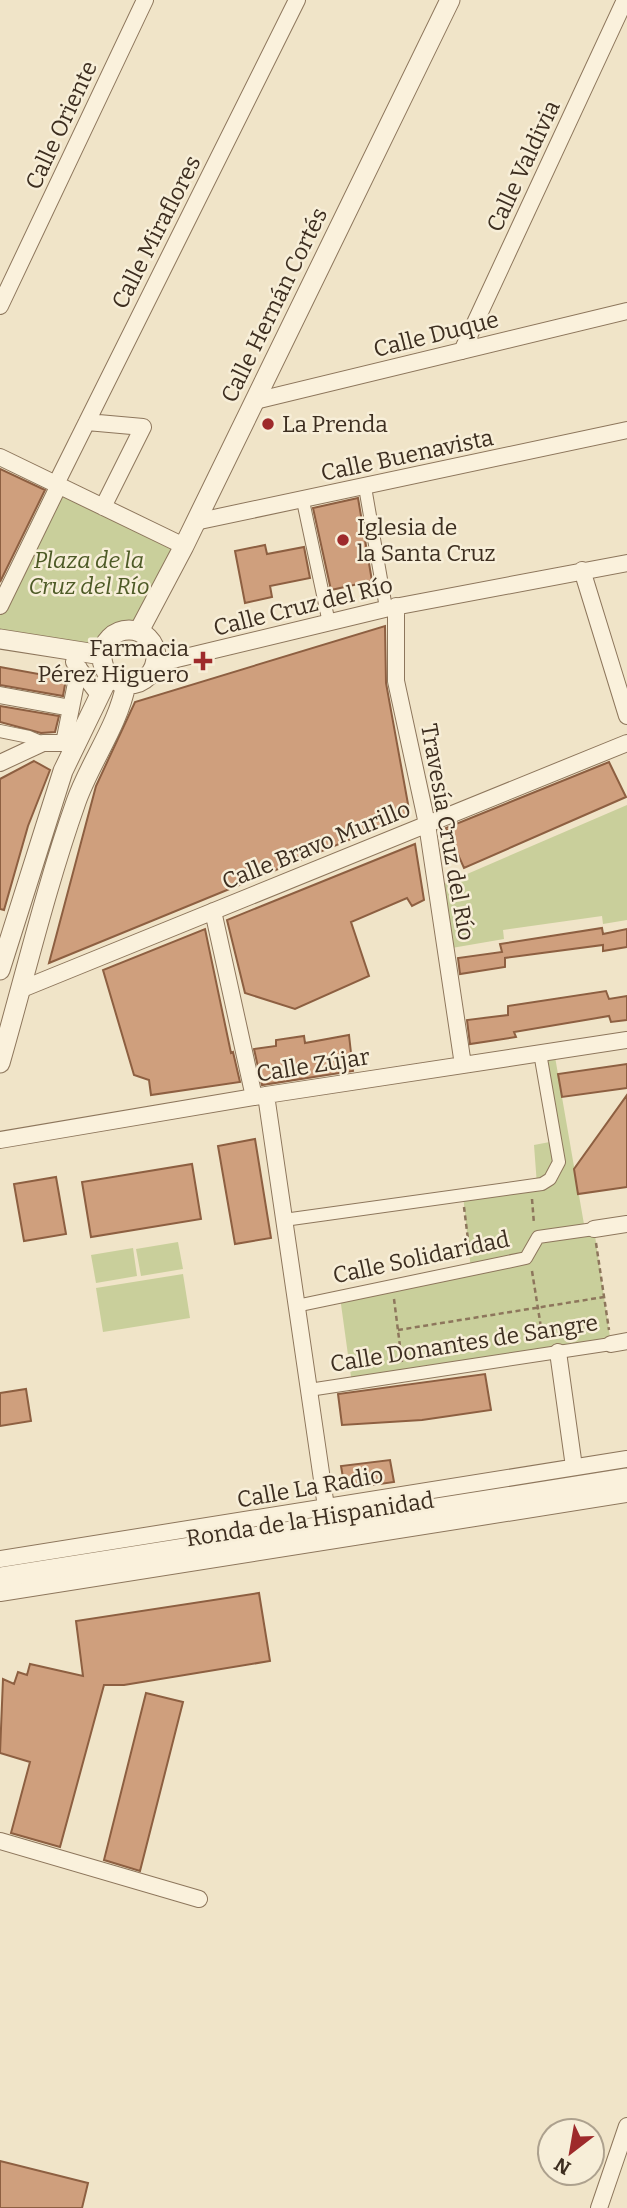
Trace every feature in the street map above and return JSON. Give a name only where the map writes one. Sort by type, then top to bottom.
[{"type":"street","name":"Calle Oriente","points":[[0,306],[145,0]]},
{"type":"street","name":"Calle Miraflores","points":[[57,485],[298,0]]},
{"type":"street","name":"Calle Hernán Cortés","points":[[139,631],[184,546],[450,0]]},
{"type":"street","name":"Calle Valdivia","points":[[462,351],[625,0]]},
{"type":"street","name":"Calle Duque","points":[[255,401],[627,311]]},
{"type":"street","points":[[87,422],[143,427],[103,507]]},
{"type":"street","name":"Calle Buenavista","points":[[195,522],[627,430]]},
{"type":"street","points":[[0,457],[184,546]]},
{"type":"street","points":[[0,606],[57,485]]},
{"type":"street","points":[[365,487],[391,608]]},
{"type":"street","points":[[303,501],[329,623]]},
{"type":"street","name":"Calle Cruz del Río","points":[[156,664],[391,608],[627,563]]},
{"type":"street","points":[[583,570],[627,716]]},
{"type":"street","name":"Travesía Cruz del Río","points":[[391,608],[397,681],[427,824],[463,1065]]},
{"type":"street","points":[[121,631],[139,631],[152,642],[156,664],[143,681],[117,680],[104,669],[102,655],[106,642],[121,631]]},
{"type":"street","points":[[0,639],[102,655]]},
{"type":"street","points":[[54,649],[79,667],[99,695]]},
{"type":"street","points":[[70,743],[71,708],[79,667]]},
{"type":"street","points":[[0,970],[70,743],[99,695],[117,680]]},
{"type":"street","points":[[0,1063],[74,807],[115,719],[117,680]]},
{"type":"street","points":[[0,695],[71,708]]},
{"type":"street","points":[[0,731],[43,743],[70,743]]},
{"type":"street","points":[[0,762],[43,743]]},
{"type":"street","name":"Calle Bravo Murillo","points":[[22,989],[627,744]]},
{"type":"street","points":[[213,911],[260,1096],[284,1220],[326,1507]]},
{"type":"street","name":"Calle Zújar","points":[[2,1138],[627,1040]]},
{"type":"street","points":[[284,1220],[531,1185],[550,1179],[559,1162],[540,1054]]},
{"type":"street","name":"Calle Solidaridad","points":[[296,1306],[526,1258],[538,1237],[627,1224]]},
{"type":"street","name":"Calle Donantes de Sangre","points":[[309,1390],[619,1342]]},
{"type":"street","points":[[552,1353],[574,1466]]},
{"type":"street","name":"Calle La Radio","points":[[0,1559],[627,1459]]},
{"type":"street","name":"Ronda de la Hispanidad","points":[[0,1577],[627,1478]]},
{"type":"street","name":"Ronda de la Hispanidad","points":[[0,1593],[627,1494]]},
{"type":"street","points":[[0,1842],[199,1899]]},
{"type":"street","points":[[599,2208],[627,2126]]},
{"type":"path","points":[[531,1185],[538,1308],[552,1353]]},
{"type":"path","points":[[463,1195],[471,1270]]},
{"type":"path","points":[[594,1229],[604,1297],[619,1342]]},
{"type":"path","points":[[393,1286],[404,1376]]},
{"type":"path","points":[[398,1330],[604,1297]]},
{"type":"green space","name":"Plaza de la Cruz del Río","points":[[59,485],[184,546],[139,631],[116,633],[102,650],[0,639],[0,606]]},
{"type":"green space","points":[[627,805],[627,920],[603,924],[602,916],[503,930],[504,939],[446,949],[437,887]]},
{"type":"green space","points":[[554,1051],[585,1230],[594,1229],[611,1344],[352,1384],[340,1297],[471,1270],[463,1195],[537,1185],[534,1145],[555,1141],[540,1053]]},
{"type":"green space","points":[[178,1242],[183,1269],[141,1276],[136,1249]]},
{"type":"green space","points":[[133,1248],[137,1276],[96,1283],[91,1255]]},
{"type":"green space","points":[[183,1274],[190,1318],[103,1332],[96,1288]]},
{"type":"building","points":[[0,469],[45,490],[0,582]]},
{"type":"building","name":"Iglesia de la Santa Cruz","points":[[358,498],[372,581],[331,590],[313,508]]},
{"type":"building","points":[[265,545],[267,554],[304,547],[310,578],[270,586],[272,597],[245,603],[235,551]]},
{"type":"building","points":[[385,626],[386,683],[410,815],[49,963],[96,786],[135,702]]},
{"type":"building","points":[[0,667],[66,679],[63,696],[0,685]]},
{"type":"building","points":[[0,706],[59,716],[55,732],[41,733],[0,722]]},
{"type":"building","points":[[34,761],[50,770],[28,826],[4,910],[0,909],[0,779]]},
{"type":"building","points":[[609,762],[626,797],[464,868],[446,828]]},
{"type":"building","points":[[415,844],[424,900],[412,906],[407,898],[351,922],[369,976],[295,1009],[245,993],[227,920]]},
{"type":"building","points":[[602,928],[603,934],[627,929],[627,947],[603,951],[603,945],[505,958],[505,967],[460,974],[458,958],[502,952],[500,944]]},
{"type":"building","points":[[205,929],[231,1053],[233,1052],[240,1082],[151,1095],[149,1080],[134,1075],[103,970]]},
{"type":"building","points":[[606,991],[609,999],[627,996],[627,1020],[611,1022],[609,1016],[514,1032],[516,1037],[470,1044],[467,1020],[508,1015],[508,1006]]},
{"type":"building","points":[[349,1035],[353,1071],[262,1085],[254,1049],[276,1046],[276,1040],[304,1036],[305,1043]]},
{"type":"building","points":[[627,1064],[627,1088],[562,1097],[558,1074]]},
{"type":"building","points":[[627,1095],[627,1187],[578,1194],[574,1169]]},
{"type":"building","points":[[255,1139],[271,1238],[235,1244],[218,1146]]},
{"type":"building","points":[[192,1164],[201,1219],[91,1237],[82,1182]]},
{"type":"building","points":[[56,1177],[66,1234],[24,1241],[14,1184]]},
{"type":"building","points":[[485,1374],[491,1410],[422,1420],[342,1425],[338,1394]]},
{"type":"building","points":[[26,1389],[31,1421],[0,1426],[0,1393]]},
{"type":"building","points":[[390,1460],[394,1482],[345,1489],[341,1466]]},
{"type":"building","points":[[259,1593],[270,1661],[124,1685],[104,1685],[60,1847],[11,1833],[30,1762],[0,1753],[3,1679],[14,1684],[18,1672],[27,1675],[30,1664],[83,1676],[76,1621]]},
{"type":"building","points":[[146,1693],[183,1702],[140,1871],[104,1860]]},
{"type":"building","points":[[0,2161],[88,2183],[82,2208],[0,2208]]},
{"type":"place","name":"La Prenda","points":[[268,424]]},
{"type":"place","name":"Iglesia de la Santa Cruz","points":[[343,540]]},
{"type":"place","name":"Farmacia Pérez Higuero","points":[[203,661]]}]
